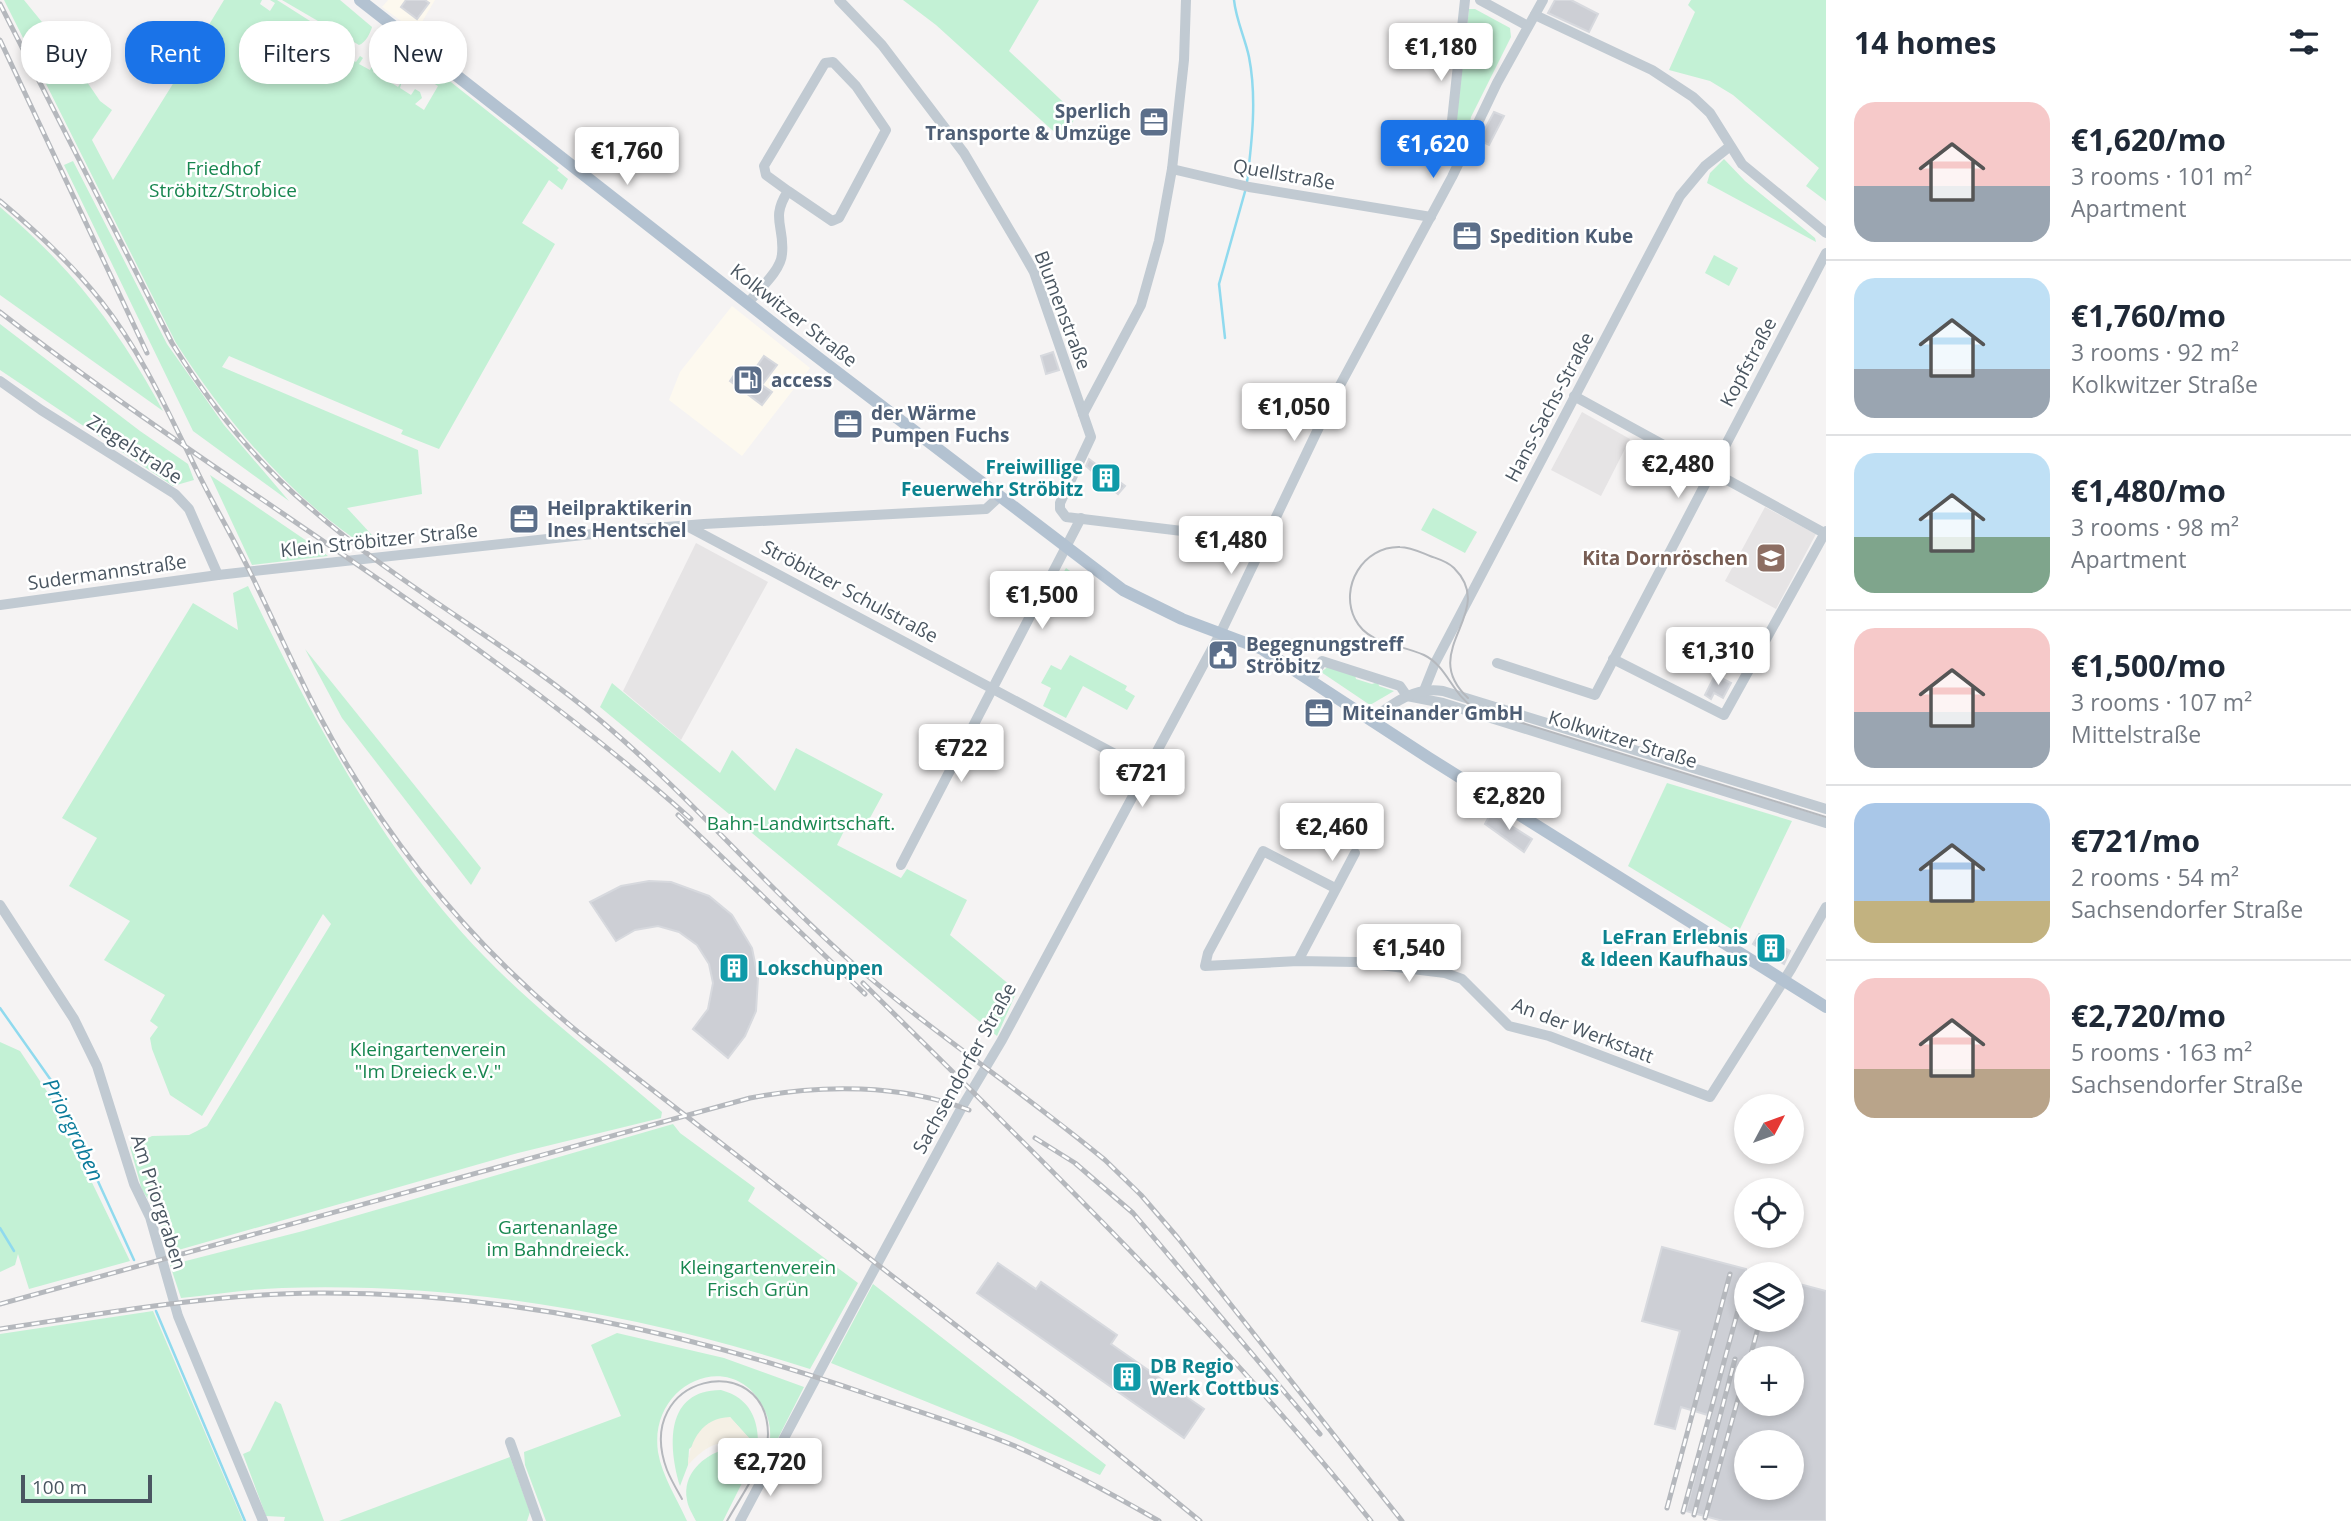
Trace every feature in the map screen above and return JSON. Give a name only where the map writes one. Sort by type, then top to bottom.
[{"type":"main road","name":"Kolkwitzer Straße","points":[[360,0],[748,303],[1123,590],[1160,609],[1262,649],[1826,1007]]},
{"type":"street","name":"Blumenstraße","points":[[839,0],[882,45],[964,153],[1034,272],[1091,437],[1060,503],[1060,509],[1066,517],[1081,518]]},
{"type":"street","points":[[1083,414],[1141,305],[1158,242],[1172,169],[1184,60],[1186,0]]},
{"type":"street","points":[[1465,0],[1451,130],[1468,146]]},
{"type":"street","points":[[1480,0],[1528,26]]},
{"type":"street","name":"Sachsendorfer Straße","points":[[740,1521],[1221,632],[1331,402],[1544,0]]},
{"type":"street","points":[[1535,15],[1652,70],[1676,85],[1710,113],[1729,147],[1757,179],[1826,233]]},
{"type":"street","points":[[833,62],[856,86],[886,130],[839,218],[832,221],[788,191],[766,175],[764,166],[825,63],[833,62]]},
{"type":"street","name":"Hans-Sachs-Straße","points":[[1422,694],[1435,663],[1680,196],[1705,166],[1729,147]]},
{"type":"street","name":"Quellstraße","points":[[1172,169],[1247,186],[1431,217]]},
{"type":"street","points":[[748,303],[779,264],[782,254],[779,206],[788,191]]},
{"type":"street","name":"Kopfstraße","points":[[1497,663],[1595,695],[1710,470],[1826,253]]},
{"type":"street","name":"Ziegelstraße","points":[[0,381],[41,410],[175,494],[189,509],[218,575]]},
{"type":"street","points":[[1574,396],[1826,533],[1724,715],[1613,659]]},
{"type":"street","name":"Klein Ströbitzer Straße","points":[[218,575],[685,525],[986,509],[1000,496]]},
{"type":"street","points":[[901,865],[1081,518],[1265,541]]},
{"type":"street","name":"Ströbitzer Schulstraße","points":[[685,525],[1145,769]]},
{"type":"street","name":"Sudermannstraße","points":[[0,605],[218,575]]},
{"type":"street","name":"Kolkwitzer Straße","points":[[1311,681],[1322,661],[1400,686],[1407,696],[1458,695],[1826,808]]},
{"type":"street","name":"Kolkwitzer Straße","points":[[1422,694],[1826,823]]},
{"type":"street","points":[[1370,720],[1407,696]]},
{"type":"street","name":"An der Werkstatt","points":[[1335,888],[1263,851],[1208,953],[1206,966],[1298,961],[1356,962],[1446,973],[1462,979],[1509,1026],[1549,1036],[1710,1097],[1784,980]]},
{"type":"street","points":[[1298,961],[1355,853]]},
{"type":"street","name":"Am Priorgraben","points":[[0,905],[74,1018],[97,1066],[134,1184],[150,1217],[178,1316],[263,1521]]},
{"type":"street","points":[[1784,980],[1826,907]]},
{"type":"street","points":[[510,1442],[538,1521]]},
{"type":"shaded area","points":[[388,0],[435,0],[423,21],[401,21],[382,7]]},
{"type":"shaded area","points":[[732,306],[810,368],[742,456],[669,400],[680,372]]},
{"type":"shaded area","points":[[1582,412],[1630,439],[1601,496],[1551,470]]},
{"type":"shaded area","name":"Kita Dornröschen","points":[[1765,507],[1816,534],[1776,609],[1725,581]]},
{"type":"shaded area","points":[[696,543],[768,582],[681,740],[623,691]]},
{"type":"green space","points":[[4,0],[24,0],[41,21],[21,21],[21,34]]},
{"type":"green space","name":"Friedhof Ströbitz/Strobice","points":[[224,0],[262,0],[260,4],[270,11],[275,3],[270,0],[277,0],[310,21],[239,21],[239,84],[355,84],[355,61],[360,56],[363,58],[359,64],[369,69],[369,84],[393,84],[398,87],[401,84],[400,88],[411,95],[415,89],[420,92],[422,98],[415,104],[424,110],[438,86],[435,84],[453,84],[559,168],[557,170],[568,179],[562,190],[549,180],[522,223],[555,244],[439,449],[401,434],[403,430],[229,356],[222,367],[418,450],[422,494],[347,508],[383,547],[371,550],[342,530],[288,483],[239,430],[176,343],[46,84],[88,84],[100,101],[112,110],[92,140],[113,180],[173,84],[225,84],[225,21],[211,21]]},
{"type":"green space","points":[[282,0],[340,0],[369,24],[369,34],[359,45],[355,43],[355,21],[318,21]]},
{"type":"green space","points":[[903,0],[1039,0],[1009,51],[1077,115],[1062,139],[936,25]]},
{"type":"green space","points":[[1691,0],[1826,0],[1826,201],[1806,186],[1819,168],[1733,95],[1710,81],[1669,70],[1695,12],[1688,5]]},
{"type":"green space","points":[[1469,9],[1475,9],[1510,28],[1511,37],[1471,117],[1468,131],[1461,134],[1456,129],[1456,123]]},
{"type":"green space","points":[[1724,159],[1745,181],[1815,238],[1816,242],[1707,183],[1710,173]]},
{"type":"green space","points":[[73,161],[167,344],[224,425],[289,501],[193,431],[64,165]]},
{"type":"green space","points":[[0,207],[50,253],[92,301],[129,353],[163,411],[0,295]]},
{"type":"green space","points":[[1714,255],[1738,268],[1729,286],[1705,273]]},
{"type":"green space","points":[[0,324],[140,431],[188,464],[194,480],[173,486],[0,370]]},
{"type":"green space","points":[[210,475],[323,552],[328,556],[252,565]]},
{"type":"green space","points":[[1433,508],[1477,532],[1465,553],[1421,530]]},
{"type":"green space","points":[[1066,568],[1085,582],[1061,615],[1045,605]]},
{"type":"green space","name":"Kleingartenverein \"Im Dreieck e.V.\"","points":[[248,586],[298,685],[351,780],[412,871],[446,914],[504,976],[662,1112],[661,1118],[518,1153],[168,1253],[159,1221],[166,1218],[162,1205],[153,1207],[142,1190],[130,1147],[152,1136],[189,1135],[207,1126],[331,924],[323,914],[202,1116],[170,1095],[152,1049],[150,1038],[158,1027],[150,1021],[165,995],[104,960],[130,921],[69,886],[97,838],[62,818],[193,603],[238,630],[233,593]]},
{"type":"green space","points":[[305,649],[481,868],[471,885],[342,718]]},
{"type":"green space","points":[[1070,655],[1127,686],[1125,690],[1135,696],[1127,710],[1083,686],[1066,718],[1043,706],[1051,688],[1041,683],[1051,665],[1061,670]]},
{"type":"green space","points":[[1329,666],[1355,675],[1356,679],[1372,684],[1378,682],[1379,686],[1394,691],[1370,705],[1321,672]]},
{"type":"green space","name":"Bahn-Landwirtschaft.","points":[[612,683],[720,773],[732,750],[775,791],[796,748],[883,794],[865,827],[850,819],[837,845],[901,878],[907,869],[967,900],[950,935],[1017,991],[997,1036],[600,707]]},
{"type":"green space","points":[[1667,783],[1792,821],[1738,933],[1628,866]]},
{"type":"green space","points":[[0,1042],[20,1051],[50,1096],[130,1261],[29,1289],[18,1254],[15,1265],[0,1272]]},
{"type":"green space","points":[[673,1124],[680,1133],[755,1188],[748,1201],[858,1283],[810,1369],[681,1332],[483,1296],[349,1288],[269,1289],[181,1298],[170,1265],[303,1231]]},
{"type":"green space","points":[[873,1284],[1106,1465],[1100,1475],[831,1363]]},
{"type":"green space","points":[[153,1311],[243,1521],[0,1521],[0,1334]]},
{"type":"green space","points":[[617,1333],[724,1358],[804,1387],[771,1452],[767,1452],[770,1426],[765,1411],[752,1391],[735,1380],[716,1376],[697,1380],[680,1390],[666,1406],[659,1427],[658,1452],[666,1479],[687,1521],[546,1521],[525,1465],[524,1452],[621,1416],[591,1345]]},
{"type":"green space","points":[[721,1390],[739,1398],[751,1411],[757,1428],[758,1448],[730,1417],[689,1449],[688,1465],[680,1486],[673,1454],[673,1438],[680,1410],[689,1399],[703,1392]]},
{"type":"green space","points":[[275,1401],[281,1404],[324,1521],[284,1521],[285,1517],[266,1516],[243,1454],[250,1451]]},
{"type":"green space","points":[[725,1449],[739,1450],[755,1457],[723,1521],[696,1521],[686,1491],[691,1474],[702,1461]]},
{"type":"green space","points":[[510,1457],[530,1512],[527,1521],[339,1521]]},
{"type":"sand","points":[[730,1417],[758,1448],[737,1442],[720,1443],[704,1451],[688,1465],[695,1439],[705,1426],[712,1421]]},
{"type":"building","points":[[406,0],[425,0],[429,3],[417,19],[401,7]]},
{"type":"building","points":[[1555,0],[1571,0],[1598,14],[1589,32],[1548,13]]},
{"type":"building","points":[[1494,112],[1504,116],[1489,145],[1479,140]]},
{"type":"building","points":[[1053,352],[1059,370],[1046,374],[1041,356]]},
{"type":"building","name":"access","points":[[764,356],[777,365],[762,385],[772,392],[762,405],[730,381],[739,368],[750,376]]},
{"type":"building","name":"Freiwillige Feuerwehr Ströbitz","points":[[1089,459],[1125,486],[1118,494],[1086,466]]},
{"type":"building","points":[[1715,675],[1731,683],[1723,698],[1714,693],[1711,699],[1705,695]]},
{"type":"building","points":[[1491,813],[1532,839],[1524,852],[1485,824]]},
{"type":"building","name":"Lokschuppen","points":[[649,881],[671,882],[709,896],[732,915],[752,948],[758,978],[756,1011],[745,1036],[728,1058],[693,1029],[708,1009],[713,983],[709,964],[697,945],[679,932],[658,926],[635,930],[616,941],[590,902],[621,886]]},
{"type":"building","name":"LeFran Erlebnis & Ideen Kaufhaus","points":[[1759,934],[1790,951],[1784,964],[1753,944]]},
{"type":"building","points":[[1662,1247],[1734,1266],[1734,1332],[1804,1332],[1804,1285],[1826,1291],[1826,1521],[1723,1521],[1686,1511],[1711,1416],[1681,1407],[1675,1429],[1655,1424],[1680,1331],[1642,1321]]},
{"type":"building","name":"DB Regio Werk Cottbus","points":[[998,1263],[1036,1289],[1041,1282],[1117,1335],[1111,1344],[1204,1409],[1184,1438],[977,1293]]},
{"type":"waterway","points":[[1234,0],[1249,57],[1253,88],[1247,182]]},
{"type":"waterway","points":[[1225,338],[1219,284],[1246,188]]},
{"type":"waterway","name":"Priorgraben","points":[[0,1008],[53,1083],[134,1260]]},
{"type":"waterway","points":[[0,1228],[14,1251]]},
{"type":"waterway","name":"Priorgraben","points":[[156,1311],[245,1521]]},
{"type":"tram line","points":[[1468,698],[1454,680],[1450,664],[1468,601],[1465,585],[1454,568],[1442,560],[1415,550],[1400,547],[1375,553],[1365,561],[1352,582],[1351,607],[1355,619],[1361,628],[1376,639],[1415,651],[1432,660],[1474,708],[1826,817]]},
{"type":"tram line","points":[[682,1499],[667,1470],[661,1437],[667,1412],[683,1393],[704,1383],[726,1382],[747,1389],[762,1407],[768,1434],[767,1444],[758,1467],[727,1521]]},
{"type":"railway","points":[[0,4],[172,343],[217,409],[269,470],[343,535],[416,589],[529,666],[601,721],[665,779],[786,901],[849,960],[912,1012],[1105,1160],[1141,1195],[1178,1238],[1402,1521]]},
{"type":"railway","points":[[0,40],[147,353]]},
{"type":"railway","points":[[0,201],[78,274],[129,341],[165,405],[311,699],[346,763],[403,849],[469,929],[543,1002],[583,1036],[1056,1403],[1200,1521]]},
{"type":"railway","points":[[0,312],[173,438],[350,559],[525,684],[691,819]]},
{"type":"railway","points":[[678,815],[865,994]]},
{"type":"railway","points":[[863,983],[1189,1312],[1312,1450],[1371,1521]]},
{"type":"railway","points":[[0,1304],[750,1098],[805,1090],[861,1089],[916,1095],[969,1110]]},
{"type":"railway","points":[[1035,1138],[1075,1163],[1133,1213],[1320,1434]]},
{"type":"railway","points":[[1667,1508],[1730,1274]]},
{"type":"railway","points":[[0,1329],[158,1305],[278,1294],[389,1295],[528,1308],[597,1320],[733,1352],[941,1419],[1034,1454],[1159,1521]]},
{"type":"railway","points":[[1683,1512],[1734,1325]]},
{"type":"railway","points":[[1753,1346],[1757,1332]]},
{"type":"railway","points":[[1694,1515],[1734,1363]]},
{"type":"railway","points":[[1705,1518],[1734,1413]]},
{"type":"place","name":"Sperlich Transporte & Umzüge","points":[[1154,122]]},
{"type":"place","name":"Spedition Kube","points":[[1467,236]]},
{"type":"place","name":"access","points":[[748,380]]},
{"type":"place","name":"der Wärme Pumpen Fuchs","points":[[848,424]]},
{"type":"place","name":"Freiwillige Feuerwehr Ströbitz","points":[[1106,478]]},
{"type":"place","name":"Heilpraktikerin Ines Hentschel","points":[[524,519]]},
{"type":"place","name":"Kita Dornröschen","points":[[1771,558]]},
{"type":"place","name":"Begegnungstreff Ströbitz","points":[[1223,655]]},
{"type":"place","name":"Miteinander GmbH","points":[[1319,713]]},
{"type":"place","name":"LeFran Erlebnis & Ideen Kaufhaus","points":[[1771,948]]},
{"type":"place","name":"Lokschuppen","points":[[734,968]]},
{"type":"place","name":"DB Regio Werk Cottbus","points":[[1127,1377]]},
{"type":"park label","name":"Gartenanlage im Bahndreieck.","points":[[558,1238]]},
{"type":"park label","name":"Kleingartenverein Frisch Grün","points":[[758,1278]]}]
